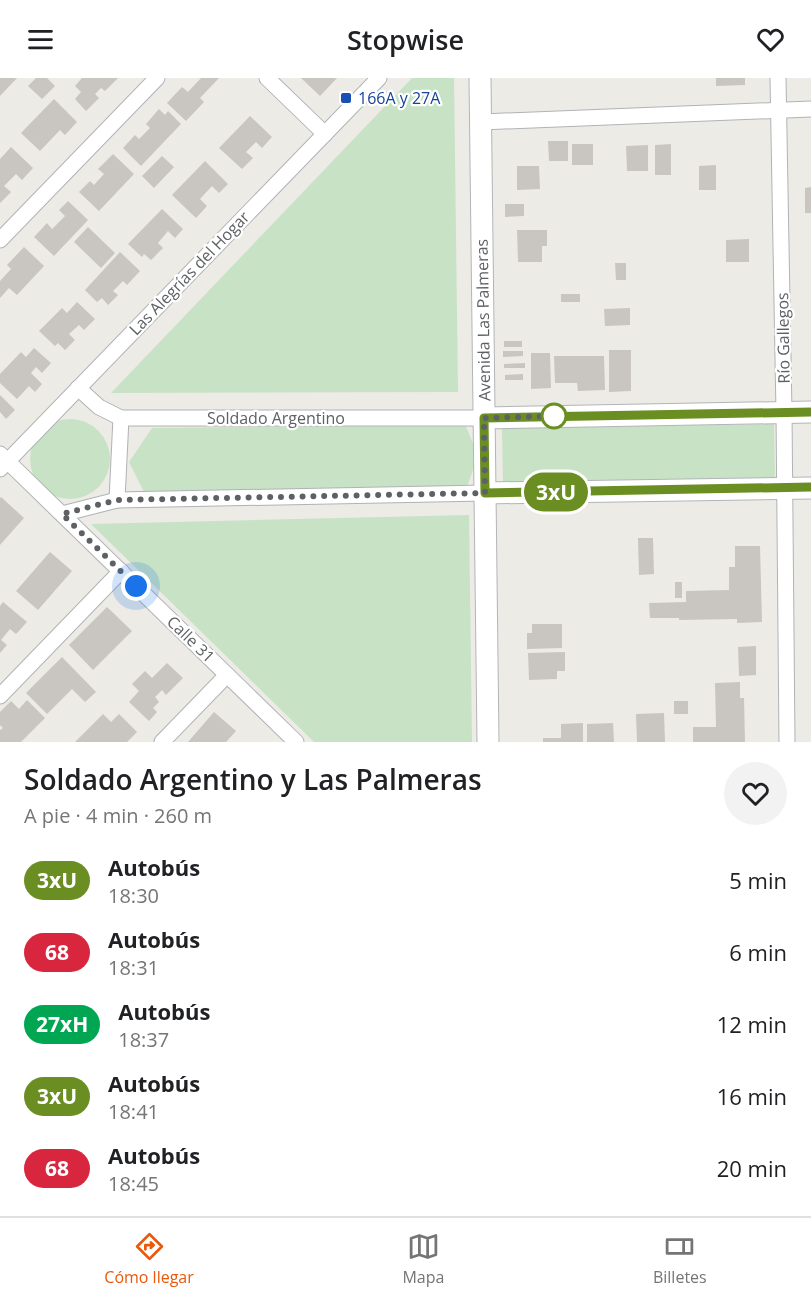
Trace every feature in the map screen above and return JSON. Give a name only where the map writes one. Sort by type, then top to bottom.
[{"type":"main road","name":"Avenida Las Palmeras","points":[[480,78],[488,742]]},
{"type":"main road","points":[[484,418],[811,412]]},
{"type":"main road","points":[[485,493],[811,488]]},
{"type":"street","points":[[0,240],[157,78]]},
{"type":"street","points":[[267,78],[324,134]]},
{"type":"street","name":"Las Alegrías del Hogar","points":[[2,462],[379,78]]},
{"type":"street","name":"Río Gallegos","points":[[778,78],[787,742]]},
{"type":"street","points":[[481,122],[811,109]]},
{"type":"street","name":"Soldado Argentino","points":[[78,387],[99,407],[121,418],[484,418]]},
{"type":"street","points":[[117,500],[121,418]]},
{"type":"street","name":"Calle 31","points":[[2,462],[62,514],[296,742]]},
{"type":"street","points":[[62,514],[117,500],[485,493]]},
{"type":"street","points":[[0,696],[121,572]]},
{"type":"street","points":[[162,742],[227,675]]},
{"type":"green space","points":[[412,78],[454,78],[458,392],[111,393]]},
{"type":"green space","points":[[70,419],[85,422],[98,431],[107,444],[110,459],[107,474],[98,487],[85,496],[70,499],[55,496],[42,487],[33,474],[30,459],[33,444],[42,431],[55,422]]},
{"type":"green space","points":[[465,424],[478,456],[467,487],[146,496],[129,462],[152,428]]},
{"type":"green space","points":[[774,424],[775,485],[503,489],[502,428]]},
{"type":"green space","points":[[469,515],[472,742],[314,742],[91,524]]},
{"type":"building","points":[[0,78],[17,78],[0,96]]},
{"type":"building","points":[[36,78],[47,78],[55,86],[42,99],[28,86]]},
{"type":"building","points":[[82,78],[118,78],[105,91],[101,88],[95,94],[99,98],[86,111],[75,99],[81,92],[75,86]]},
{"type":"building","points":[[201,78],[219,78],[200,98],[204,102],[186,121],[167,103],[182,87],[188,92]]},
{"type":"building","points":[[301,78],[337,78],[320,96]]},
{"type":"building","points":[[716,78],[745,78],[745,85],[716,86]]},
{"type":"building","points":[[54,99],[77,122],[65,135],[60,130],[40,151],[21,133]]},
{"type":"building","points":[[159,109],[165,115],[168,111],[181,124],[141,166],[123,148],[135,135],[139,139],[150,128],[146,124]]},
{"type":"building","points":[[250,116],[272,137],[262,148],[256,142],[246,152],[253,158],[242,169],[219,148]]},
{"type":"building","points":[[548,141],[568,141],[568,161],[549,161]]},
{"type":"building","points":[[572,144],[593,144],[593,165],[572,165]]},
{"type":"building","points":[[671,144],[671,175],[655,175],[655,145]]},
{"type":"building","points":[[648,145],[648,171],[627,171],[626,146]]},
{"type":"building","points":[[11,147],[33,168],[22,180],[16,174],[4,186],[11,192],[0,203],[0,159]]},
{"type":"building","points":[[113,154],[134,174],[99,211],[79,192],[90,181],[94,185],[104,174],[98,169]]},
{"type":"building","points":[[162,156],[174,167],[154,188],[142,176]]},
{"type":"building","points":[[205,161],[228,184],[219,193],[212,186],[200,199],[207,206],[196,218],[172,195]]},
{"type":"building","points":[[716,165],[716,190],[699,190],[699,166]]},
{"type":"building","points":[[517,166],[539,166],[540,189],[517,190]]},
{"type":"building","points":[[811,187],[811,213],[805,213],[805,188]]},
{"type":"building","points":[[68,201],[88,220],[54,256],[34,237],[47,223],[52,229],[65,216],[59,210]]},
{"type":"building","points":[[505,204],[524,204],[524,216],[505,217]]},
{"type":"building","points":[[162,209],[183,229],[175,238],[168,231],[158,243],[163,248],[151,260],[144,254],[142,257],[128,244]]},
{"type":"building","points":[[88,227],[115,253],[101,268],[74,242]]},
{"type":"building","points":[[517,230],[547,230],[547,246],[542,246],[542,262],[518,262]]},
{"type":"building","points":[[749,239],[749,262],[726,262],[726,240]]},
{"type":"building","points":[[24,247],[44,266],[17,295],[9,288],[0,298],[0,281],[11,269],[7,265]]},
{"type":"building","points":[[120,252],[140,271],[127,285],[123,281],[113,291],[118,295],[108,305],[102,298],[97,302],[85,290]]},
{"type":"building","points":[[615,263],[626,263],[626,280],[616,280]]},
{"type":"building","points":[[561,294],[580,294],[580,302],[561,302]]},
{"type":"building","points":[[77,302],[95,319],[84,330],[79,325],[69,334],[75,340],[65,350],[58,343],[55,346],[39,331],[62,308],[67,313]]},
{"type":"building","points":[[630,308],[630,325],[605,326],[604,309]]},
{"type":"building","points":[[504,341],[522,341],[522,347],[504,347]]},
{"type":"building","points":[[34,348],[51,363],[42,373],[36,367],[31,373],[42,384],[35,392],[29,386],[17,399],[0,383],[0,374],[21,352],[26,357]]},
{"type":"building","points":[[609,350],[631,350],[631,391],[609,392]]},
{"type":"building","points":[[503,351],[523,351],[523,356],[503,357]]},
{"type":"building","points":[[531,353],[550,353],[551,388],[531,389]]},
{"type":"building","points":[[554,356],[604,356],[605,390],[578,391],[577,383],[555,383]]},
{"type":"building","points":[[525,363],[525,368],[504,368],[504,364]]},
{"type":"building","points":[[523,374],[523,380],[505,380],[505,375]]},
{"type":"building","points":[[0,395],[15,410],[6,419],[0,412]]},
{"type":"building","points":[[0,498],[24,518],[0,545]]},
{"type":"building","points":[[638,538],[653,538],[654,574],[639,575]]},
{"type":"building","points":[[735,546],[760,546],[762,622],[737,623],[737,619],[650,618],[649,603],[686,602],[686,591],[729,590],[729,567],[735,567]]},
{"type":"building","points":[[50,552],[72,571],[38,610],[16,591]]},
{"type":"building","points":[[675,582],[682,582],[682,598],[675,598]]},
{"type":"building","points":[[3,602],[27,622],[16,634],[10,629],[1,640],[7,645],[0,653],[0,606]]},
{"type":"building","points":[[107,607],[132,631],[93,670],[69,645]]},
{"type":"building","points":[[532,624],[562,624],[562,648],[527,649],[527,633],[532,633]]},
{"type":"building","points":[[756,646],[756,675],[739,676],[738,647]]},
{"type":"building","points":[[565,652],[565,671],[557,671],[557,679],[529,680],[528,653]]},
{"type":"building","points":[[62,657],[96,692],[85,702],[72,689],[47,714],[26,693]]},
{"type":"building","points":[[167,663],[183,678],[166,695],[162,690],[155,697],[159,702],[153,708],[157,712],[149,721],[129,702],[139,691],[132,684],[145,671],[152,678]]},
{"type":"building","points":[[740,682],[740,698],[744,698],[745,742],[693,742],[693,727],[716,727],[715,683]]},
{"type":"building","points":[[27,700],[45,718],[21,742],[0,742],[0,730],[3,728],[0,725],[0,712],[11,701],[19,709]]},
{"type":"building","points":[[674,701],[688,701],[688,714],[674,714]]},
{"type":"building","points":[[214,712],[236,731],[226,742],[188,742]]},
{"type":"building","points":[[664,713],[665,742],[637,742],[636,714]]},
{"type":"building","points":[[103,714],[111,722],[119,714],[137,732],[127,742],[75,742]]},
{"type":"building","points":[[583,723],[583,742],[543,742],[543,738],[561,738],[561,724]]},
{"type":"building","points":[[613,723],[614,742],[587,742],[587,724]]},
{"type":"bus line","name":"3xU","points":[[811,412],[484,418],[485,493],[811,487]]},
{"type":"place","name":"166A y 27A","points":[[346,98]]},
{"type":"route","points":[[136,586],[62,514],[117,500],[485,493],[484,418],[554,416]]}]
